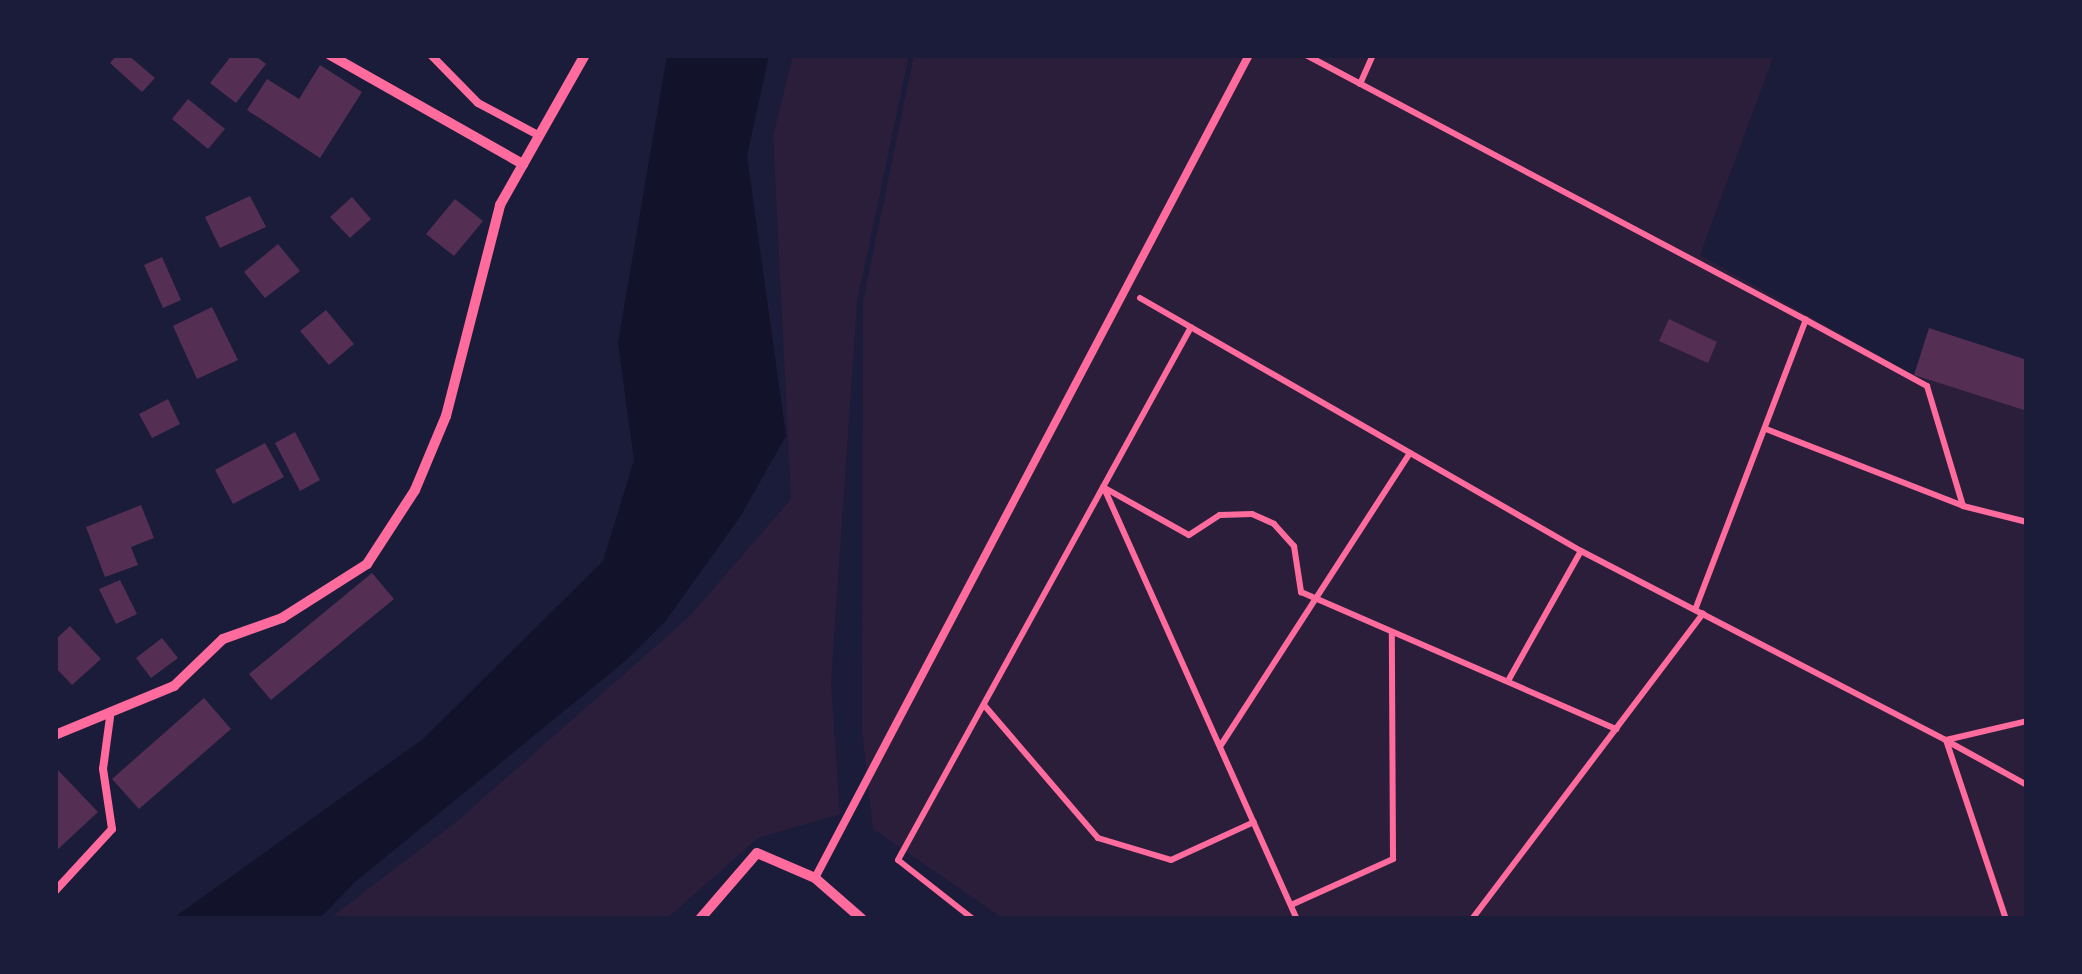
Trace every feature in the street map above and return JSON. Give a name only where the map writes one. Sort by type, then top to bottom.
[{"type":"street","points":[[330,55],[524,164]]},
{"type":"street","points":[[55,735],[110,717],[174,686],[223,639],[282,618],[367,564],[415,490],[446,416],[500,205],[585,55]]},
{"type":"street","points":[[700,919],[757,852],[816,878],[862,919]]},
{"type":"lane","points":[[431,55],[478,103],[538,135]]},
{"type":"lane","points":[[816,878],[1248,55]]},
{"type":"lane","points":[[55,891],[112,830],[103,769],[110,717]]},
{"type":"path","points":[[1306,55],[1927,386],[1963,506]]},
{"type":"path","points":[[1360,84],[1373,55]]},
{"type":"path","points":[[1126,290],[1582,551],[2027,785]]},
{"type":"path","points":[[1472,919],[1699,612],[1806,320]]},
{"type":"path","points":[[974,919],[898,860],[1191,327]]},
{"type":"path","points":[[1766,430],[1963,506],[2027,522]]},
{"type":"path","points":[[1220,746],[1410,453]]},
{"type":"path","points":[[1103,487],[1189,535],[1220,516],[1252,514],[1274,524],[1294,546],[1301,592],[1616,728]]},
{"type":"path","points":[[1103,487],[1297,919]]},
{"type":"path","points":[[1508,681],[1582,551]]},
{"type":"path","points":[[1291,906],[1393,859],[1392,632]]},
{"type":"path","points":[[984,705],[1098,838],[1172,860],[1254,822]]},
{"type":"path","points":[[1946,740],[2027,721]]},
{"type":"path","points":[[1946,740],[2006,919]]},
{"type":"shaded area","points":[[667,55],[769,55],[747,156],[786,436],[740,517],[664,623],[624,662],[355,882],[319,919],[172,919],[423,739],[603,561],[634,460],[618,343]]},
{"type":"shaded area","points":[[793,55],[909,55],[857,303],[831,682],[840,814],[758,838],[666,919],[329,919],[456,822],[689,617],[791,499],[773,136]]},
{"type":"shaded area","points":[[914,55],[1774,55],[1700,255],[1914,375],[2027,411],[2027,919],[1004,919],[873,829],[862,730],[863,301]]},
{"type":"building","points":[[117,55],[128,55],[155,78],[142,92],[110,63]]},
{"type":"building","points":[[232,55],[254,55],[266,64],[236,103],[210,83]]},
{"type":"building","points":[[320,65],[362,92],[320,158],[247,110],[267,79],[299,99]]},
{"type":"building","points":[[188,99],[225,129],[208,149],[172,119]]},
{"type":"building","points":[[250,196],[266,227],[220,248],[205,217]]},
{"type":"building","points":[[352,197],[371,219],[350,238],[330,217]]},
{"type":"building","points":[[455,199],[483,221],[454,256],[426,234]]},
{"type":"building","points":[[278,244],[300,271],[265,298],[244,272]]},
{"type":"building","points":[[162,257],[181,300],[163,308],[144,265]]},
{"type":"building","points":[[212,307],[238,360],[197,379],[173,326]]},
{"type":"building","points":[[326,310],[354,344],[329,365],[300,331]]},
{"type":"building","points":[[1669,319],[1717,342],[1708,363],[1659,341]]},
{"type":"building","points":[[1929,328],[2027,360],[2027,411],[1914,375]]},
{"type":"building","points":[[168,399],[180,424],[152,438],[139,414]]},
{"type":"building","points":[[295,432],[320,480],[300,491],[275,443]]},
{"type":"building","points":[[265,443],[284,477],[233,504],[215,470]]},
{"type":"building","points":[[141,505],[154,538],[131,547],[138,565],[105,577],[86,527]]},
{"type":"building","points":[[372,573],[394,599],[271,700],[249,674]]},
{"type":"building","points":[[120,580],[137,614],[116,624],[99,589]]},
{"type":"building","points":[[70,626],[101,659],[72,685],[55,667],[55,640]]},
{"type":"building","points":[[162,638],[178,658],[151,678],[136,658]]},
{"type":"building","points":[[204,698],[231,729],[139,809],[112,779]]},
{"type":"building","points":[[55,767],[98,812],[55,852]]}]
